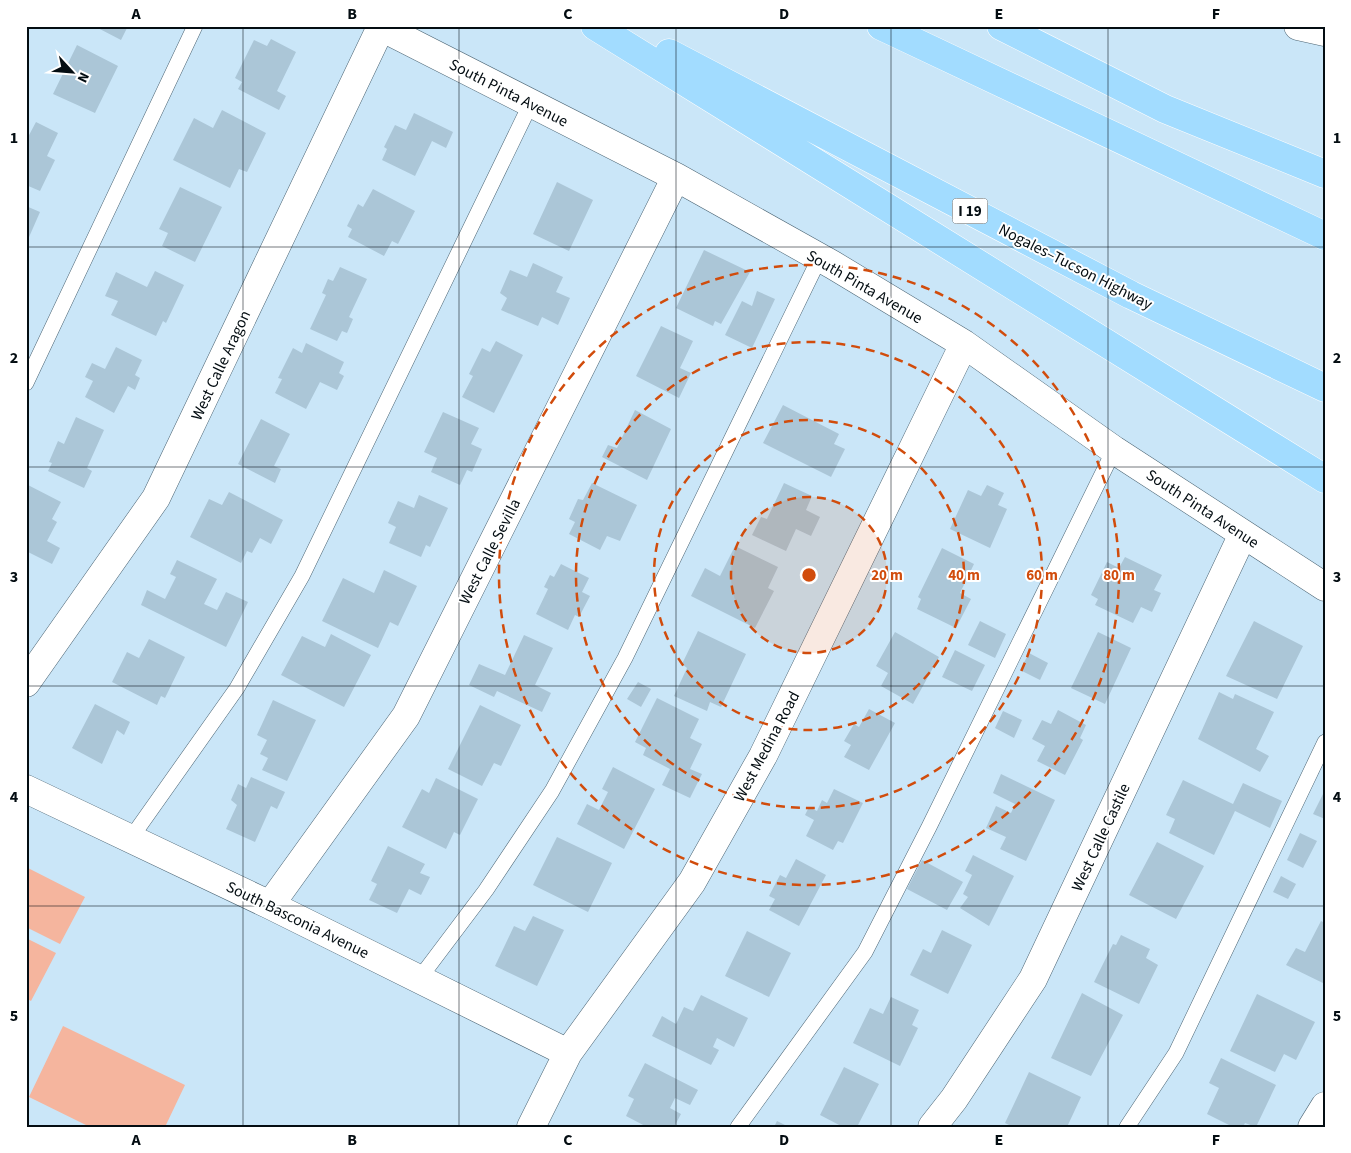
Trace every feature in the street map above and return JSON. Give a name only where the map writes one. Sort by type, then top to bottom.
[{"type":"highway","points":[[595,26],[1325,479]]},
{"type":"highway","name":"Nogales–Tucson Highway","points":[[619,26],[1131,295],[1325,388]]},
{"type":"highway","points":[[881,26],[1325,236]]},
{"type":"highway","points":[[1001,26],[1165,109],[1325,174]]},
{"type":"street","name":"South Pinta Avenue","points":[[380,27],[676,177],[964,344],[1114,450],[1325,587]]},
{"type":"street","name":"West Calle Aragon","points":[[26,683],[156,498],[380,27]]},
{"type":"street","name":"West Calle Sevilla","points":[[270,905],[406,716],[676,177]]},
{"type":"street","name":"West Medina Road","points":[[531,1127],[568,1053],[692,882],[763,756],[964,344]]},
{"type":"street","name":"West Calle Castile","points":[[932,1127],[954,1099],[1033,979],[1243,534]]},
{"type":"street","name":"South Basconia Avenue","points":[[26,789],[270,905],[568,1053]]},
{"type":"street","points":[[1312,1127],[1325,1106]]},
{"type":"lane","points":[[26,383],[195,26]]},
{"type":"lane","points":[[131,838],[237,688],[302,576],[531,102]]},
{"type":"lane","points":[[419,979],[486,890],[565,766],[625,658],[819,259]]},
{"type":"lane","points":[[738,1127],[865,952],[929,827],[1114,450]]},
{"type":"lane","points":[[1127,1127],[1176,1052],[1325,742]]},
{"type":"shaded area","points":[[26,867],[85,897],[60,944],[26,927]]},
{"type":"shaded area","points":[[26,938],[56,953],[31,1001],[26,998]]},
{"type":"shaded area","points":[[63,1026],[185,1085],[165,1127],[90,1127],[29,1097]]},
{"type":"building","points":[[94,26],[128,26],[121,40]]},
{"type":"building","points":[[271,39],[296,52],[277,91],[286,96],[279,110],[238,89],[242,82],[235,78],[254,40],[267,46]]},
{"type":"building","points":[[77,45],[118,66],[95,113],[53,94]]},
{"type":"building","points":[[222,110],[266,133],[247,172],[239,169],[230,188],[173,160],[194,118],[213,128]]},
{"type":"building","points":[[414,113],[453,132],[446,148],[432,141],[415,176],[382,160],[387,149],[384,147],[395,125],[406,130]]},
{"type":"building","points":[[36,122],[58,133],[47,156],[55,160],[40,191],[26,185],[26,136],[28,137]]},
{"type":"building","points":[[557,182],[593,200],[569,251],[533,234]]},
{"type":"building","points":[[180,187],[222,207],[195,262],[162,246],[168,233],[159,229]]},
{"type":"building","points":[[373,189],[415,211],[398,244],[392,241],[384,256],[348,237],[352,229],[347,226],[358,204],[363,207]]},
{"type":"building","points":[[26,206],[40,212],[26,244]]},
{"type":"building","points":[[704,250],[750,272],[721,324],[715,321],[713,326],[676,308]]},
{"type":"building","points":[[533,263],[563,277],[556,292],[570,298],[558,325],[542,317],[538,326],[501,310],[507,298],[500,293],[510,270],[527,277]]},
{"type":"building","points":[[340,267],[367,279],[349,317],[353,319],[347,333],[342,331],[337,341],[310,329],[326,295],[322,293],[328,279],[333,281]]},
{"type":"building","points":[[155,271],[184,285],[166,323],[163,321],[156,336],[111,315],[118,301],[105,296],[116,272],[147,287]]},
{"type":"building","points":[[757,291],[775,299],[752,348],[725,335],[742,301],[752,306]]},
{"type":"building","points":[[661,326],[693,341],[680,368],[691,373],[679,398],[636,376]]},
{"type":"building","points":[[496,341],[523,355],[494,413],[462,397],[473,376],[469,374],[482,348],[490,352]]},
{"type":"building","points":[[306,343],[344,362],[339,373],[344,376],[337,390],[320,382],[306,409],[275,393],[282,379],[278,378],[293,348],[302,353]]},
{"type":"building","points":[[116,347],[142,360],[135,375],[140,378],[135,390],[128,386],[114,413],[85,397],[93,381],[85,377],[92,363],[105,369]]},
{"type":"building","points":[[783,405],[839,434],[834,444],[845,449],[831,477],[763,443]]},
{"type":"building","points":[[635,410],[671,429],[647,480],[602,457],[608,445],[617,448]]},
{"type":"building","points":[[443,412],[479,428],[471,444],[482,449],[472,472],[467,470],[460,485],[431,472],[437,458],[424,452]]},
{"type":"building","points":[[76,417],[104,430],[87,468],[92,471],[84,488],[48,471],[52,463],[49,462],[58,441],[64,444]]},
{"type":"building","points":[[261,419],[290,434],[274,466],[281,469],[275,483],[238,464]]},
{"type":"building","points":[[592,483],[637,505],[620,541],[607,536],[600,550],[569,534],[575,522],[569,519],[578,499],[583,500]]},
{"type":"building","points":[[784,483],[812,496],[806,510],[820,517],[811,536],[796,529],[786,551],[752,535],[761,517],[767,519]]},
{"type":"building","points":[[26,484],[61,502],[52,519],[57,522],[47,541],[60,548],[52,564],[26,551]]},
{"type":"building","points":[[987,485],[1004,493],[998,505],[1007,509],[990,548],[950,529],[968,490],[981,496]]},
{"type":"building","points":[[229,492],[283,520],[271,544],[260,538],[252,553],[247,551],[241,563],[190,537],[209,499],[222,505]]},
{"type":"building","points":[[419,495],[448,508],[430,547],[426,545],[421,557],[389,543],[396,527],[388,523],[398,501],[414,508]]},
{"type":"building","points":[[735,546],[778,567],[768,588],[774,591],[755,628],[691,596],[705,568],[720,576]]},
{"type":"building","points":[[942,548],[974,564],[960,593],[971,599],[956,628],[917,609],[921,599],[918,597]]},
{"type":"building","points":[[1125,557],[1162,575],[1154,590],[1161,593],[1152,612],[1141,607],[1133,623],[1095,605],[1098,599],[1091,595],[1107,562],[1119,568]]},
{"type":"building","points":[[177,560],[217,579],[204,604],[217,610],[226,592],[248,602],[226,647],[141,605],[147,590],[165,599],[176,577],[170,574]]},
{"type":"building","points":[[561,564],[589,578],[582,592],[590,596],[579,617],[575,615],[568,630],[536,614],[548,589],[544,587],[550,575],[554,577]]},
{"type":"building","points":[[384,570],[417,586],[398,626],[390,622],[378,648],[322,621],[343,578],[374,593]]},
{"type":"building","points":[[980,621],[1006,634],[995,658],[968,645]]},
{"type":"building","points":[[1254,621],[1303,646],[1277,699],[1226,676]]},
{"type":"building","points":[[698,631],[746,654],[721,707],[710,702],[707,711],[674,696],[687,668],[682,664]]},
{"type":"building","points":[[895,632],[939,657],[913,704],[881,686],[888,673],[876,666]]},
{"type":"building","points":[[1098,632],[1131,648],[1105,704],[1071,688]]},
{"type":"building","points":[[331,634],[371,655],[344,707],[281,675],[302,636],[325,647]]},
{"type":"building","points":[[524,635],[553,648],[535,685],[551,693],[542,712],[497,691],[494,697],[469,685],[479,664],[505,675]]},
{"type":"building","points":[[149,639],[185,657],[165,698],[161,696],[157,705],[112,682],[127,652],[139,658]]},
{"type":"building","points":[[955,650],[985,665],[972,691],[942,677]]},
{"type":"building","points":[[1029,653],[1048,663],[1040,680],[1020,670]]},
{"type":"building","points":[[638,682],[651,689],[641,707],[627,699]]},
{"type":"building","points":[[1219,692],[1233,699],[1235,694],[1274,712],[1256,749],[1269,756],[1260,772],[1198,739]]},
{"type":"building","points":[[657,698],[699,719],[690,738],[702,744],[690,769],[702,774],[690,798],[662,785],[670,769],[643,755],[646,748],[635,742]]},
{"type":"building","points":[[273,700],[316,720],[287,781],[262,770],[268,758],[260,754],[267,740],[257,735]]},
{"type":"building","points":[[95,704],[130,722],[124,735],[117,730],[102,764],[72,748]]},
{"type":"building","points":[[480,705],[521,725],[501,766],[494,763],[482,786],[448,769]]},
{"type":"building","points":[[869,709],[895,723],[869,770],[844,757],[851,745],[844,741],[854,724],[859,727]]},
{"type":"building","points":[[1058,710],[1086,725],[1080,738],[1083,740],[1065,775],[1037,761],[1045,746],[1032,739],[1042,720],[1051,724]]},
{"type":"building","points":[[1003,711],[1022,720],[1014,738],[995,728]]},
{"type":"building","points":[[613,767],[655,789],[624,849],[577,824],[587,804],[599,810],[608,792],[602,789]]},
{"type":"building","points":[[1001,774],[1055,800],[1026,861],[1000,849],[1006,837],[986,828],[996,806],[1011,813],[1015,804],[993,793]]},
{"type":"building","points":[[251,777],[285,792],[277,809],[271,806],[255,842],[226,829],[237,805],[231,800],[238,784],[246,788]]},
{"type":"building","points":[[436,778],[478,799],[460,835],[454,832],[446,849],[402,827],[422,789],[429,793]]},
{"type":"building","points":[[1183,780],[1233,804],[1243,783],[1282,801],[1270,828],[1235,811],[1214,855],[1169,833],[1175,819],[1166,815]]},
{"type":"building","points":[[834,789],[863,803],[843,843],[838,841],[833,850],[806,836],[814,820],[805,815],[809,807],[817,811],[822,800],[827,803]]},
{"type":"building","points":[[1325,790],[1325,819],[1313,814]]},
{"type":"building","points":[[1300,833],[1317,841],[1303,868],[1287,860]]},
{"type":"building","points":[[557,837],[612,863],[588,912],[533,885]]},
{"type":"building","points":[[1157,842],[1204,866],[1176,919],[1129,895]]},
{"type":"building","points":[[388,846],[425,864],[420,873],[430,877],[421,895],[409,889],[397,913],[369,900],[377,884],[371,881]]},
{"type":"building","points":[[973,855],[1014,876],[989,926],[960,908],[968,897],[963,894],[972,875],[965,871]]},
{"type":"building","points":[[796,859],[826,875],[799,926],[769,910],[775,899],[769,896],[780,875],[786,878]]},
{"type":"building","points":[[922,860],[963,882],[947,910],[907,889]]},
{"type":"building","points":[[1281,876],[1296,884],[1288,899],[1273,892]]},
{"type":"building","points":[[533,916],[564,930],[537,986],[495,966],[514,926],[525,931]]},
{"type":"building","points":[[1321,921],[1325,923],[1325,984],[1286,965],[1296,948],[1305,952]]},
{"type":"building","points":[[942,930],[972,945],[948,994],[910,975],[923,949],[931,953]]},
{"type":"building","points":[[747,931],[791,953],[769,997],[725,976]]},
{"type":"building","points":[[1121,935],[1150,949],[1146,958],[1158,965],[1139,1004],[1094,982],[1113,944],[1116,945]]},
{"type":"building","points":[[1082,993],[1123,1015],[1091,1076],[1051,1058]]},
{"type":"building","points":[[1257,994],[1315,1022],[1296,1060],[1284,1054],[1275,1072],[1230,1051]]},
{"type":"building","points":[[701,995],[748,1018],[734,1047],[717,1038],[713,1047],[719,1050],[711,1065],[652,1036],[662,1016],[676,1024],[684,1007],[693,1011]]},
{"type":"building","points":[[891,997],[919,1010],[912,1025],[918,1028],[900,1066],[853,1043],[870,1008],[883,1014]]},
{"type":"building","points":[[1221,1058],[1276,1085],[1256,1127],[1245,1123],[1243,1127],[1233,1127],[1207,1114],[1219,1088],[1209,1083]]},
{"type":"building","points":[[645,1063],[698,1090],[690,1105],[675,1098],[670,1108],[681,1114],[674,1127],[647,1127],[626,1116],[634,1099],[628,1096]]},
{"type":"building","points":[[844,1067],[879,1084],[857,1127],[843,1127],[820,1115]]},
{"type":"building","points":[[1029,1072],[1081,1097],[1067,1127],[1013,1127],[1005,1123]]},
{"type":"building","points":[[777,1121],[789,1127],[774,1127]]}]
